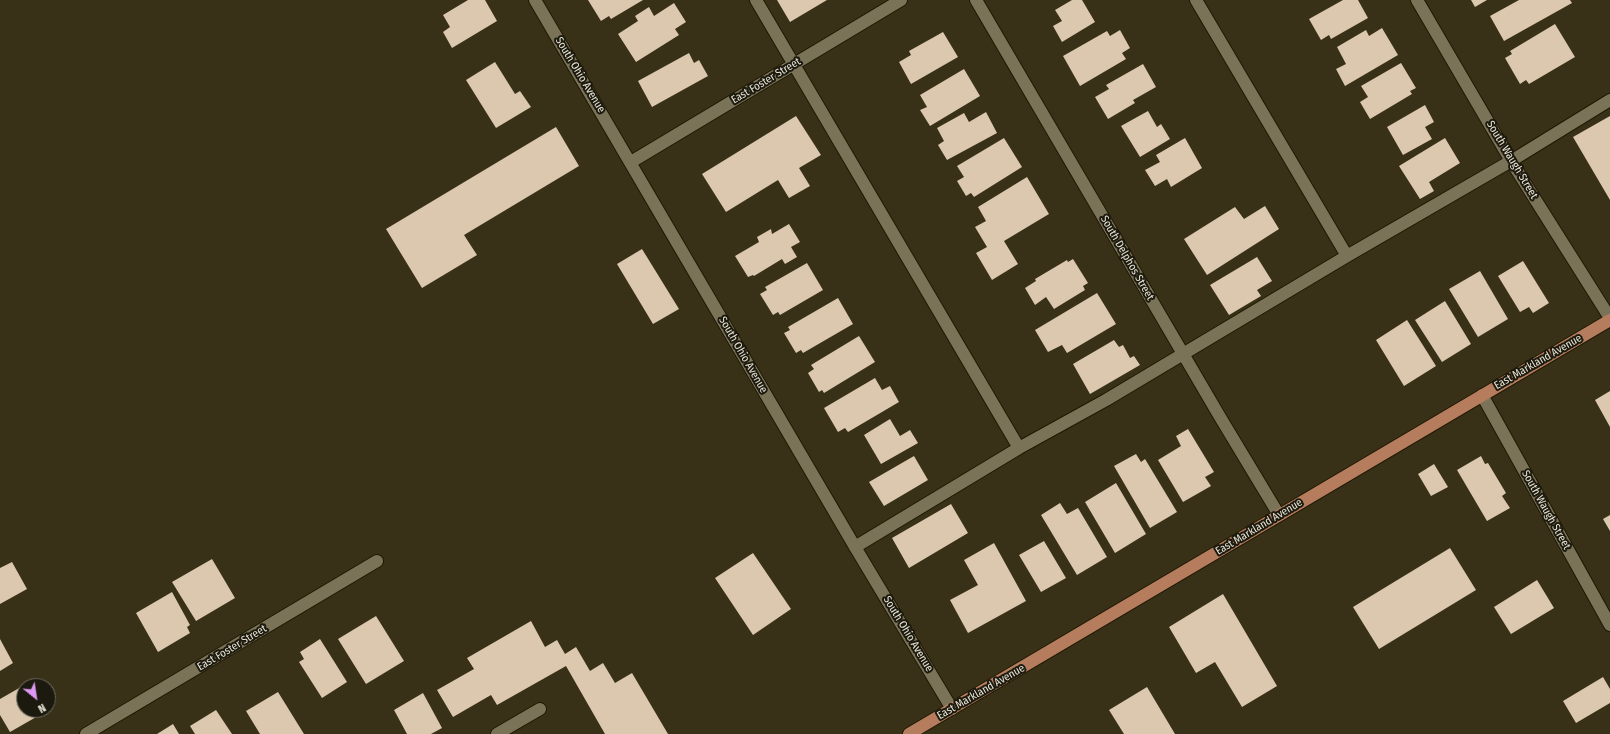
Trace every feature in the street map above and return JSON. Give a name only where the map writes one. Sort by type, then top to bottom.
[{"type":"main road","name":"East Markland Avenue","points":[[909,734],[1610,319]]},
{"type":"street","name":"South Ohio Avenue","points":[[535,0],[855,547],[952,709]]},
{"type":"street","points":[[756,0],[1019,448]]},
{"type":"street","name":"East Foster Street","points":[[631,162],[901,0]]},
{"type":"street","name":"South Delphos Street","points":[[976,0],[1280,515]]},
{"type":"street","points":[[1196,0],[1347,256]]},
{"type":"street","name":"South Waugh Street","points":[[1417,0],[1511,161],[1610,319]]},
{"type":"street","points":[[855,547],[1019,448],[1106,400],[1347,256],[1511,161],[1610,100]]},
{"type":"street","name":"South Waugh Street","points":[[1482,395],[1610,625]]},
{"type":"street","name":"East Foster Street","points":[[86,734],[377,561]]},
{"type":"street","points":[[497,734],[540,708]]},
{"type":"building","points":[[468,0],[485,0],[497,21],[452,48],[443,32],[450,27],[443,15]]},
{"type":"building","points":[[588,0],[643,0],[611,19],[609,16],[601,21]]},
{"type":"building","points":[[777,0],[827,0],[790,22]]},
{"type":"building","points":[[1072,0],[1082,0],[1095,22],[1062,42],[1053,26],[1062,21],[1055,10]]},
{"type":"building","points":[[1343,0],[1358,0],[1368,18],[1331,39],[1329,35],[1321,40],[1309,19]]},
{"type":"building","points":[[1471,0],[1487,0],[1475,7]]},
{"type":"building","points":[[1519,0],[1570,0],[1572,3],[1504,41],[1490,16]]},
{"type":"building","points":[[674,3],[686,22],[675,29],[679,35],[636,62],[618,34],[638,21],[635,16],[649,7],[654,16]]},
{"type":"building","points":[[1555,24],[1575,57],[1529,84],[1526,80],[1520,84],[1505,58],[1512,54],[1510,51]]},
{"type":"building","points":[[1382,28],[1398,55],[1345,86],[1336,69],[1346,64],[1337,47],[1366,30],[1369,36]]},
{"type":"building","points":[[1120,30],[1130,48],[1122,53],[1126,59],[1080,86],[1063,56],[1107,31],[1110,36]]},
{"type":"building","points":[[943,32],[958,57],[911,84],[899,62],[911,55],[909,51]]},
{"type":"building","points":[[689,53],[694,63],[699,60],[708,76],[652,107],[638,81]]},
{"type":"building","points":[[495,62],[515,94],[520,91],[531,107],[496,128],[466,80]]},
{"type":"building","points":[[1401,63],[1416,88],[1410,91],[1412,94],[1370,119],[1360,102],[1368,97],[1361,86]]},
{"type":"building","points":[[1143,64],[1156,87],[1133,100],[1135,103],[1108,119],[1095,97],[1109,89],[1106,85]]},
{"type":"building","points":[[964,69],[980,96],[930,126],[920,110],[927,107],[920,95]]},
{"type":"building","points":[[1425,105],[1434,122],[1425,127],[1432,139],[1403,155],[1387,127]]},
{"type":"building","points":[[1148,111],[1157,127],[1161,124],[1170,139],[1140,157],[1121,126]]},
{"type":"building","points":[[986,112],[997,133],[947,160],[938,145],[944,141],[937,128],[964,113],[969,122]]},
{"type":"building","points":[[796,116],[821,155],[799,168],[810,186],[789,198],[778,180],[726,212],[702,174]]},
{"type":"building","points":[[1610,116],[1610,200],[1573,137]]},
{"type":"building","points":[[556,127],[579,166],[464,235],[477,255],[422,288],[386,229]]},
{"type":"building","points":[[1004,138],[1022,167],[974,197],[971,193],[966,196],[957,181],[964,177],[957,166]]},
{"type":"building","points":[[1185,138],[1202,168],[1171,187],[1167,179],[1155,186],[1145,170],[1160,162],[1156,155]]},
{"type":"building","points":[[1445,138],[1460,163],[1429,182],[1434,191],[1420,199],[1399,166]]},
{"type":"building","points":[[1027,177],[1049,214],[1004,241],[1018,264],[992,280],[976,253],[987,247],[975,227],[986,221],[978,207]]},
{"type":"building","points":[[1265,206],[1279,229],[1207,275],[1184,239],[1235,207],[1244,219]]},
{"type":"building","points":[[789,224],[800,242],[791,247],[797,257],[785,264],[782,259],[754,276],[748,277],[735,256],[759,242],[757,237],[771,229],[772,234]]},
{"type":"building","points":[[642,249],[679,309],[653,324],[617,264]]},
{"type":"building","points":[[1257,257],[1272,281],[1257,290],[1261,296],[1229,315],[1210,285]]},
{"type":"building","points":[[1073,259],[1088,283],[1083,286],[1085,290],[1054,309],[1046,297],[1035,305],[1025,288],[1036,281],[1035,279],[1067,260],[1068,262]]},
{"type":"building","points":[[1523,261],[1549,303],[1533,313],[1529,307],[1520,312],[1498,276]]},
{"type":"building","points":[[807,263],[823,290],[780,315],[778,312],[773,315],[760,294],[767,290],[765,287]]},
{"type":"building","points":[[1480,271],[1508,319],[1478,337],[1449,289]]},
{"type":"building","points":[[1097,293],[1116,324],[1067,353],[1062,345],[1048,352],[1035,330]]},
{"type":"building","points":[[838,298],[853,324],[803,353],[801,350],[796,353],[784,333],[790,330],[788,327]]},
{"type":"building","points":[[1445,301],[1471,344],[1442,362],[1415,320]]},
{"type":"building","points":[[1407,320],[1436,366],[1404,386],[1376,340]]},
{"type":"building","points":[[859,336],[875,362],[824,393],[822,390],[819,392],[808,373],[814,369],[811,365]]},
{"type":"building","points":[[1114,340],[1119,347],[1123,345],[1130,358],[1134,356],[1140,365],[1090,394],[1073,364]]},
{"type":"building","points":[[875,378],[882,390],[890,386],[899,402],[848,432],[845,428],[838,432],[824,408]]},
{"type":"building","points":[[1610,391],[1610,427],[1595,400]]},
{"type":"building","points":[[890,419],[900,436],[910,430],[918,443],[881,464],[864,435]]},
{"type":"building","points":[[1188,429],[1214,472],[1205,477],[1211,486],[1183,502],[1158,460],[1181,446],[1176,436]]},
{"type":"building","points":[[1136,454],[1141,462],[1145,459],[1177,512],[1150,528],[1114,466]]},
{"type":"building","points":[[914,456],[928,480],[884,506],[869,482]]},
{"type":"building","points":[[1481,456],[1485,464],[1488,463],[1506,493],[1502,496],[1510,508],[1487,521],[1457,470]]},
{"type":"building","points":[[1434,464],[1448,487],[1431,496],[1418,474]]},
{"type":"building","points":[[1116,483],[1146,534],[1115,553],[1085,502]]},
{"type":"building","points":[[1060,503],[1067,514],[1078,508],[1107,557],[1077,575],[1041,515]]},
{"type":"building","points":[[951,504],[968,533],[909,568],[892,538]]},
{"type":"building","points":[[1610,515],[1610,531],[1603,519]]},
{"type":"building","points":[[1044,541],[1066,578],[1041,592],[1019,555]]},
{"type":"building","points":[[994,543],[1026,601],[968,633],[950,600],[978,585],[964,560]]},
{"type":"building","points":[[1450,548],[1476,590],[1379,649],[1353,607]]},
{"type":"building","points":[[753,553],[791,609],[753,635],[715,578]]},
{"type":"building","points":[[212,559],[235,598],[196,621],[172,582]]},
{"type":"building","points":[[12,562],[27,589],[0,604],[0,568]]},
{"type":"building","points":[[1537,580],[1554,608],[1511,634],[1494,607]]},
{"type":"building","points":[[172,592],[190,625],[187,627],[190,633],[158,652],[136,613]]},
{"type":"building","points":[[1223,594],[1277,686],[1242,707],[1215,662],[1196,673],[1169,627]]},
{"type":"building","points":[[376,616],[404,661],[366,684],[338,639]]},
{"type":"building","points":[[531,621],[545,647],[557,640],[565,654],[576,647],[590,671],[603,663],[615,683],[632,673],[668,734],[605,734],[566,666],[497,705],[491,695],[453,717],[437,690],[474,669],[467,658]]},
{"type":"building","points":[[0,639],[13,663],[0,671]]},
{"type":"building","points":[[320,639],[347,682],[322,698],[299,662],[304,659],[300,652]]},
{"type":"building","points":[[1603,677],[1610,689],[1610,703],[1576,723],[1563,701]]},
{"type":"building","points":[[1147,687],[1175,734],[1124,734],[1109,710]]},
{"type":"building","points":[[16,690],[16,718],[34,718],[10,732],[0,715],[0,699]]},
{"type":"building","points":[[278,692],[304,734],[260,734],[246,711]]},
{"type":"building","points":[[423,693],[442,728],[431,734],[407,734],[394,710]]},
{"type":"building","points":[[216,710],[232,734],[195,734],[190,726]]},
{"type":"building","points":[[173,724],[179,734],[157,734]]}]
